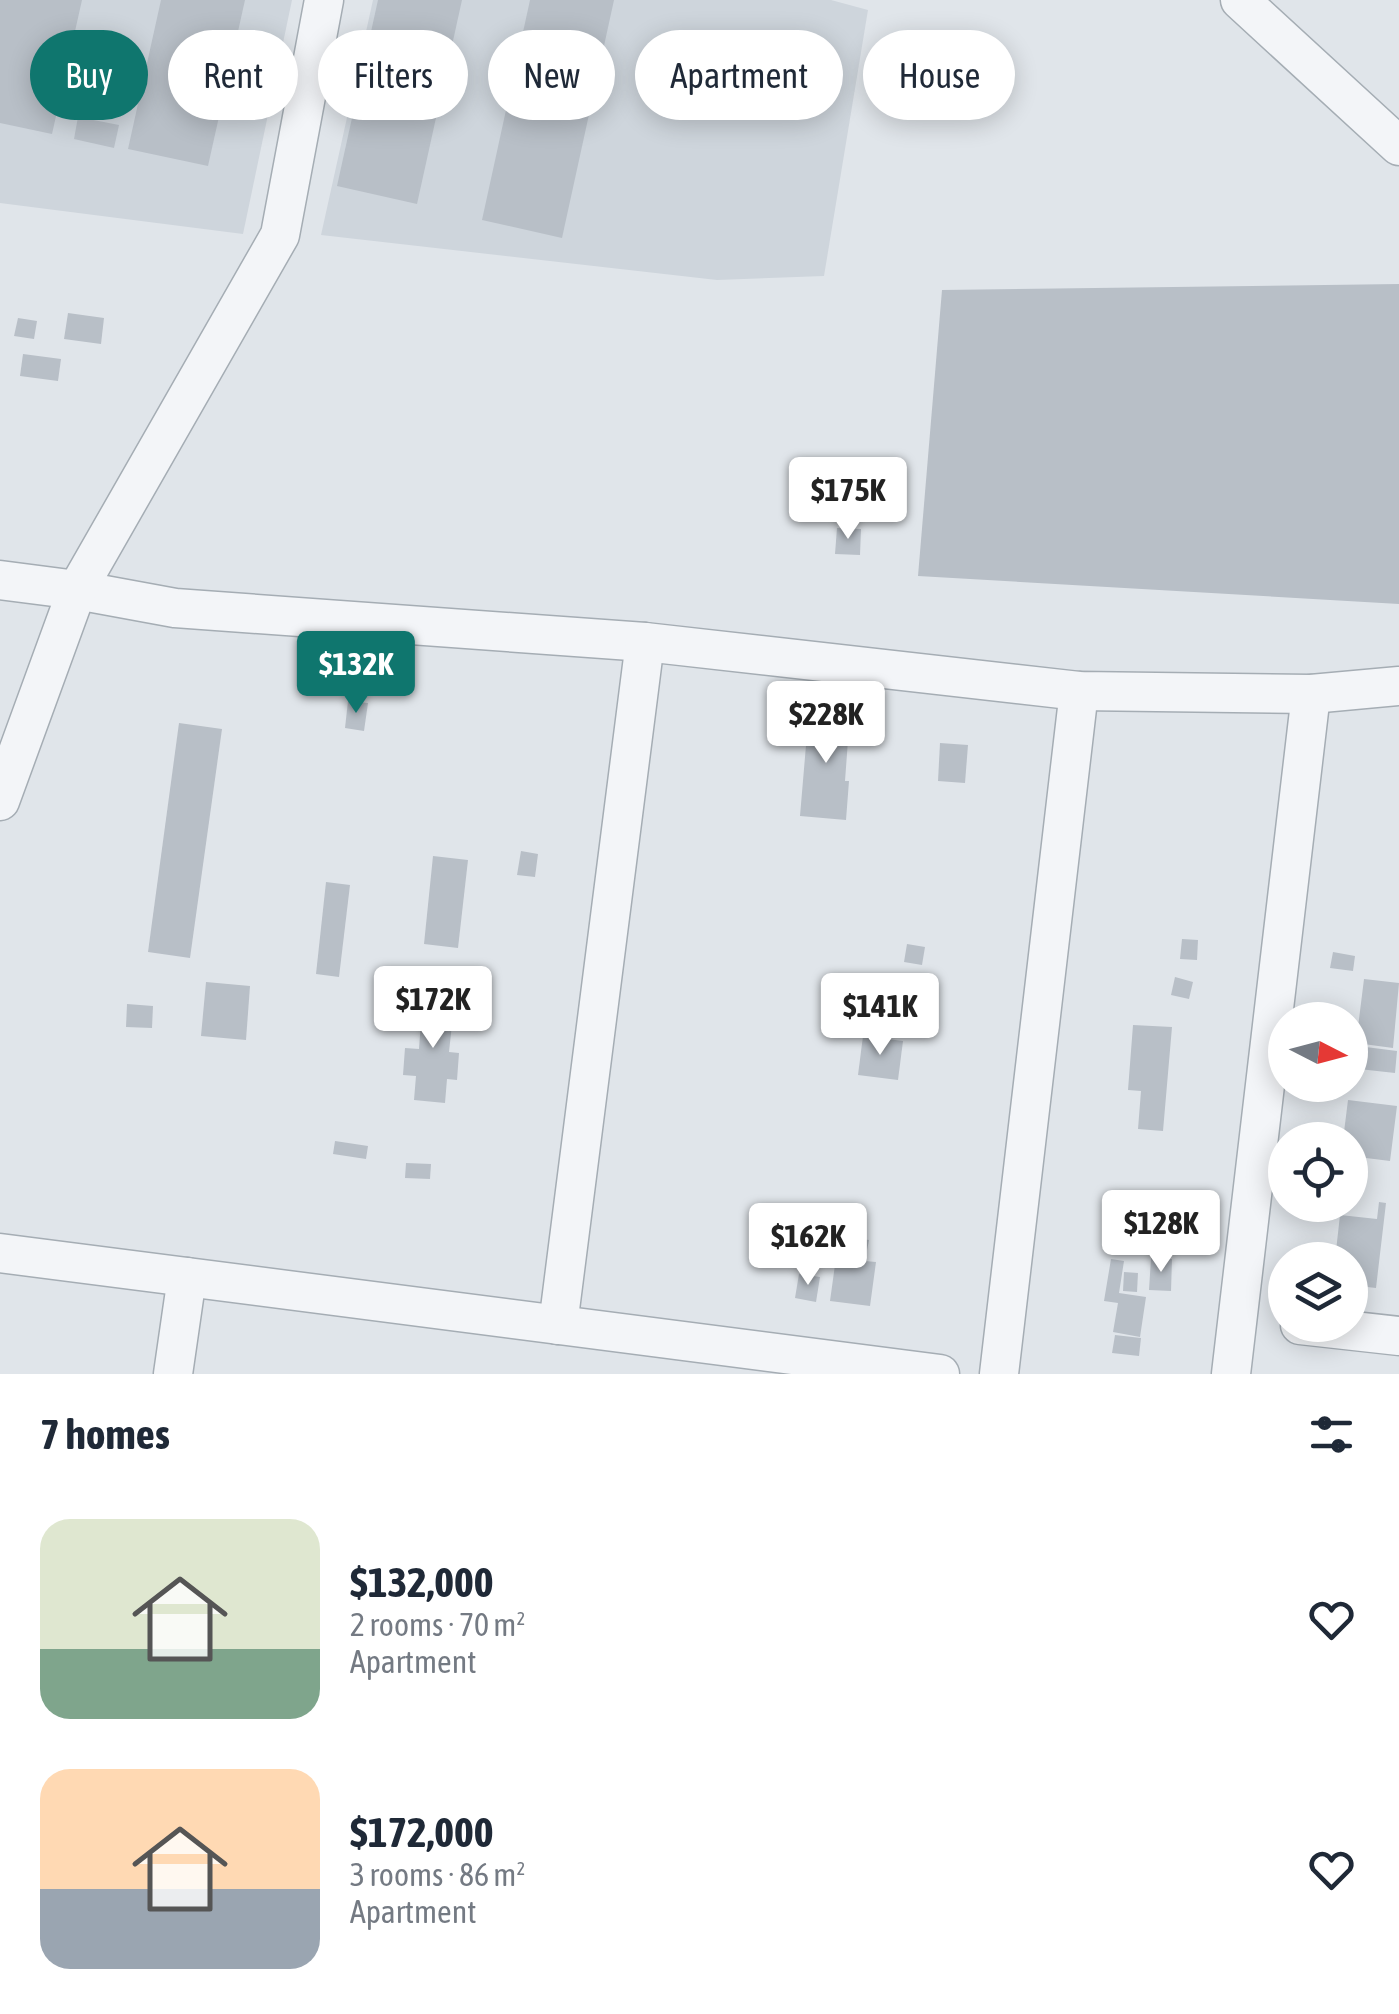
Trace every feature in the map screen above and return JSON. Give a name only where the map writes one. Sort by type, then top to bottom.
[{"type":"street","points":[[0,801],[77,590],[280,235],[324,0]]},
{"type":"street","points":[[1240,0],[1399,146]]},
{"type":"street","points":[[0,580],[175,608],[645,642],[1079,690],[1312,694],[1399,686]]},
{"type":"street","points":[[558,1326],[645,642]]},
{"type":"street","points":[[998,1374],[1079,690]]},
{"type":"street","points":[[1231,1374],[1312,694]]},
{"type":"street","points":[[0,1254],[558,1326],[695,1359],[940,1374]]},
{"type":"street","points":[[173,1374],[187,1278]]},
{"type":"street","points":[[1238,1318],[1268,1321]]},
{"type":"street","points":[[1368,1333],[1399,1336]]},
{"type":"shaded area","points":[[0,0],[292,0],[286,30],[168,30],[168,120],[267,120],[243,234],[0,203]]},
{"type":"shaded area","points":[[373,0],[831,0],[868,10],[824,276],[717,280],[321,235],[346,120],[468,120],[468,30],[366,30]]},
{"type":"building","points":[[0,0],[82,0],[75,30],[30,30],[30,120],[55,120],[52,134],[0,123]]},
{"type":"building","points":[[161,0],[245,0],[238,30],[168,30],[168,120],[218,120],[208,166],[128,149],[134,120],[148,120],[148,59]]},
{"type":"building","points":[[378,0],[462,0],[455,30],[371,30]]},
{"type":"building","points":[[530,0],[614,0],[607,30],[523,30]]},
{"type":"building","points":[[77,120],[119,125],[114,148],[74,139]]},
{"type":"building","points":[[352,120],[436,120],[417,204],[337,186]]},
{"type":"building","points":[[504,120],[588,120],[562,238],[482,220]]},
{"type":"building","points":[[1399,284],[1399,604],[918,576],[942,290]]},
{"type":"building","points":[[68,313],[104,318],[101,344],[64,339]]},
{"type":"building","points":[[18,318],[37,321],[34,339],[14,336]]},
{"type":"building","points":[[23,354],[61,359],[58,381],[20,376]]},
{"type":"building","points":[[837,528],[861,529],[860,555],[835,554]]},
{"type":"building","points":[[837,693],[862,694],[861,709],[836,707]]},
{"type":"building","points":[[348,701],[368,703],[364,731],[345,728]]},
{"type":"building","points":[[809,710],[850,713],[846,820],[800,816]]},
{"type":"building","points":[[179,723],[222,729],[190,958],[148,952]]},
{"type":"building","points":[[940,743],[968,745],[965,783],[938,781]]},
{"type":"building","points":[[521,851],[538,854],[535,877],[517,875]]},
{"type":"building","points":[[433,856],[468,860],[458,948],[424,944]]},
{"type":"building","points":[[326,882],[350,885],[339,977],[316,974]]},
{"type":"building","points":[[1182,939],[1198,940],[1197,960],[1180,959]]},
{"type":"building","points":[[907,944],[925,947],[922,965],[904,962]]},
{"type":"building","points":[[1333,952],[1355,956],[1353,971],[1330,968]]},
{"type":"building","points":[[1175,977],[1193,982],[1189,999],[1171,995]]},
{"type":"building","points":[[1364,979],[1399,983],[1393,1048],[1368,1045],[1368,1002],[1361,1002]]},
{"type":"building","points":[[206,982],[250,986],[246,1040],[201,1036]]},
{"type":"building","points":[[423,994],[455,997],[449,1052],[459,1053],[457,1080],[447,1079],[445,1103],[414,1100],[416,1076],[403,1075],[405,1048],[419,1049]]},
{"type":"building","points":[[127,1004],[153,1006],[152,1028],[126,1027]]},
{"type":"building","points":[[874,1015],[896,1018],[894,1037],[872,1034]]},
{"type":"building","points":[[1133,1025],[1172,1027],[1163,1131],[1138,1129],[1141,1091],[1128,1090]]},
{"type":"building","points":[[863,1036],[903,1041],[898,1080],[858,1075]]},
{"type":"building","points":[[1368,1047],[1397,1051],[1395,1073],[1368,1070]]},
{"type":"building","points":[[1348,1102],[1397,1106],[1390,1161],[1368,1158],[1368,1122],[1345,1122]]},
{"type":"building","points":[[335,1141],[368,1146],[366,1159],[333,1154]]},
{"type":"building","points":[[406,1163],[431,1164],[430,1179],[405,1178]]},
{"type":"building","points":[[1149,1200],[1165,1204],[1160,1223],[1143,1219]]},
{"type":"building","points":[[1379,1202],[1386,1203],[1376,1288],[1368,1287],[1368,1242],[1337,1242],[1339,1222],[1377,1219]]},
{"type":"building","points":[[839,1236],[869,1240],[865,1261],[876,1262],[870,1306],[830,1301]]},
{"type":"building","points":[[1151,1258],[1172,1259],[1171,1291],[1149,1290]]},
{"type":"building","points":[[1111,1259],[1124,1261],[1119,1293],[1146,1297],[1140,1337],[1113,1332],[1118,1303],[1104,1301]]},
{"type":"building","points":[[1124,1272],[1138,1273],[1137,1292],[1123,1291]]},
{"type":"building","points":[[799,1274],[820,1277],[816,1302],[795,1298]]},
{"type":"building","points":[[1115,1335],[1141,1338],[1139,1356],[1112,1353]]}]
